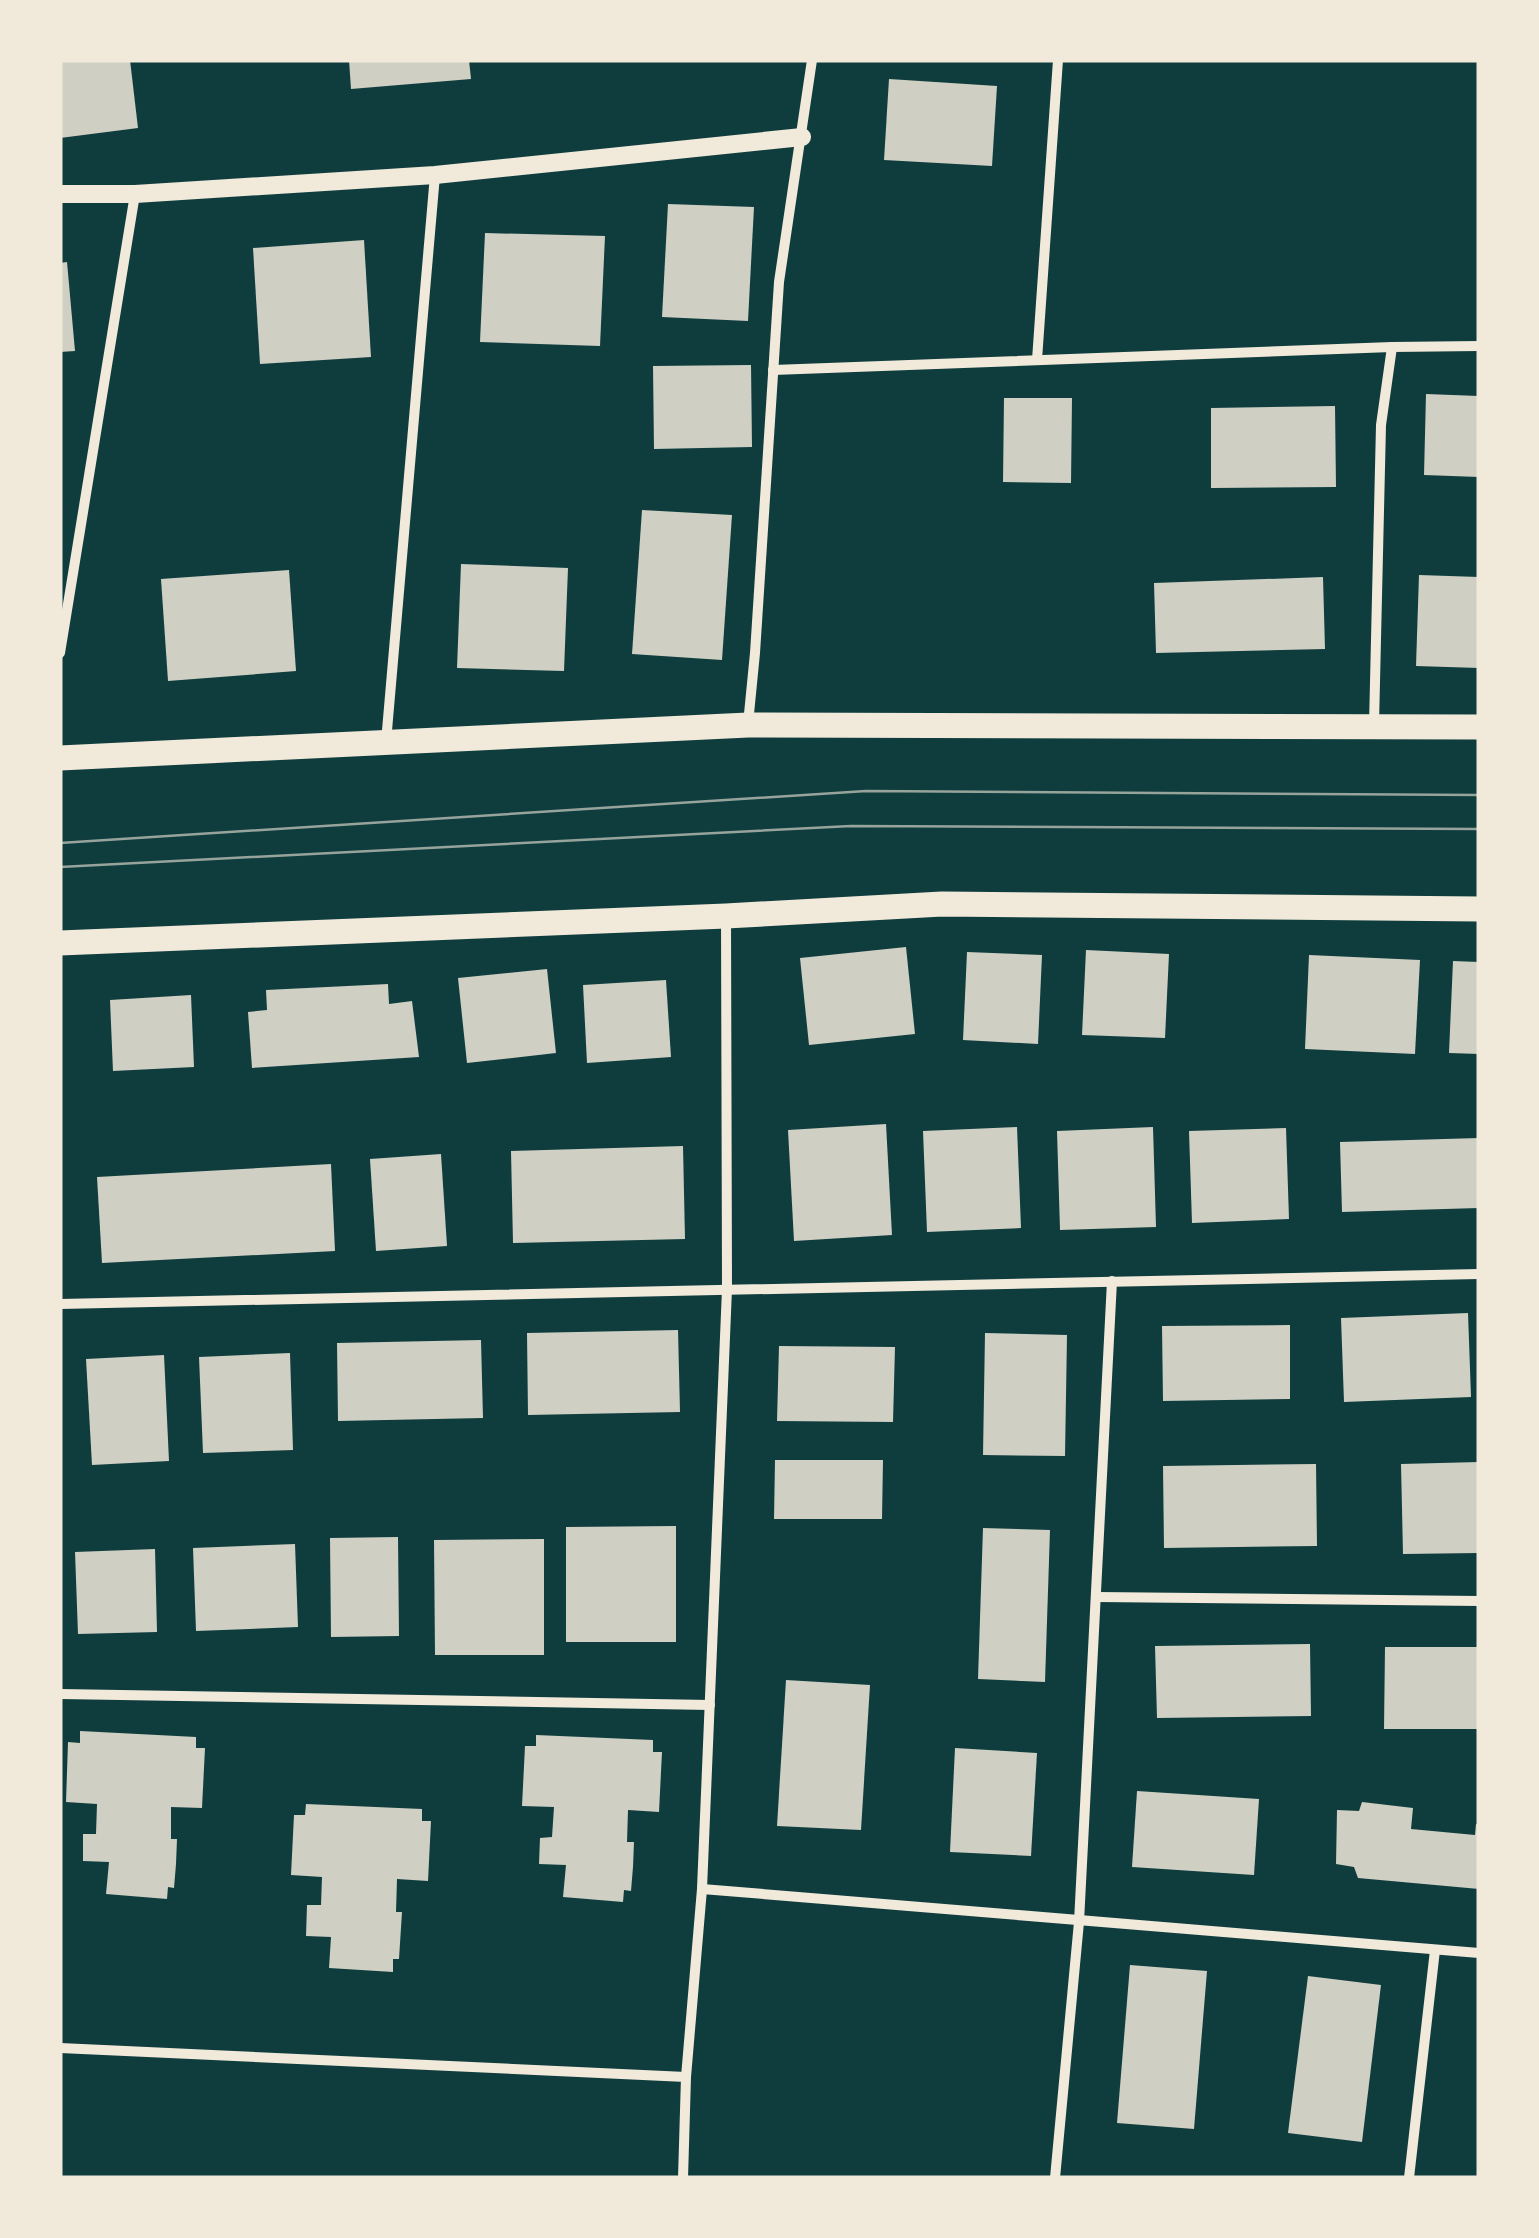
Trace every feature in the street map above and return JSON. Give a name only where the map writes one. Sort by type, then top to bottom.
[{"type":"main road","points":[[60,758],[748,725],[1479,726]]},
{"type":"main road","points":[[60,943],[942,904],[1479,909]]},
{"type":"street","points":[[748,725],[779,282],[812,60]]},
{"type":"street","points":[[1036,360],[1058,60]]},
{"type":"street","points":[[60,194],[135,194],[435,175],[802,137]]},
{"type":"street","points":[[386,743],[435,175]]},
{"type":"street","points":[[60,653],[135,194]]},
{"type":"street","points":[[773,370],[1479,346]]},
{"type":"street","points":[[1374,726],[1381,425],[1392,347]]},
{"type":"street","points":[[682,2178],[702,1889],[728,1290],[726,916]]},
{"type":"street","points":[[60,1304],[1479,1274]]},
{"type":"street","points":[[1055,2178],[1079,1922],[1112,1281]]},
{"type":"street","points":[[1097,1597],[1479,1601]]},
{"type":"street","points":[[60,1694],[710,1705]]},
{"type":"street","points":[[702,1889],[1479,1954]]},
{"type":"street","points":[[1410,2178],[1436,1950]]},
{"type":"street","points":[[60,2048],[686,2077]]},
{"type":"building","points":[[60,60],[130,60],[138,128],[60,138]]},
{"type":"building","points":[[349,60],[469,60],[471,79],[351,89]]},
{"type":"building","points":[[889,79],[997,86],[992,166],[884,160]]},
{"type":"building","points":[[668,204],[754,207],[748,321],[662,317]]},
{"type":"building","points":[[485,233],[605,236],[600,346],[480,342]]},
{"type":"building","points":[[364,240],[371,357],[260,364],[253,248]]},
{"type":"building","points":[[67,262],[75,351],[60,352],[60,263]]},
{"type":"building","points":[[751,365],[752,447],[654,449],[653,366]]},
{"type":"building","points":[[1426,394],[1479,396],[1479,477],[1424,475]]},
{"type":"building","points":[[1004,398],[1072,398],[1071,483],[1003,482]]},
{"type":"building","points":[[1335,406],[1336,487],[1211,488],[1211,408]]},
{"type":"building","points":[[642,510],[732,515],[722,660],[632,654]]},
{"type":"building","points":[[461,564],[568,568],[564,671],[457,668]]},
{"type":"building","points":[[289,570],[296,671],[168,681],[161,579]]},
{"type":"building","points":[[1419,575],[1479,577],[1479,668],[1416,666]]},
{"type":"building","points":[[1323,577],[1325,649],[1156,653],[1154,583]]},
{"type":"building","points":[[906,947],[915,1034],[809,1045],[800,958]]},
{"type":"building","points":[[1086,950],[1169,954],[1165,1038],[1082,1035]]},
{"type":"building","points":[[967,952],[1042,955],[1038,1044],[963,1040]]},
{"type":"building","points":[[1309,955],[1420,960],[1415,1054],[1305,1049]]},
{"type":"building","points":[[1453,961],[1479,962],[1479,1054],[1449,1053]]},
{"type":"building","points":[[547,969],[556,1053],[467,1063],[458,978]]},
{"type":"building","points":[[666,980],[671,1057],[587,1063],[583,985]]},
{"type":"building","points":[[388,984],[389,1004],[412,1001],[419,1057],[252,1068],[248,1012],[267,1010],[266,990]]},
{"type":"building","points":[[191,995],[194,1067],[113,1071],[110,1000]]},
{"type":"building","points":[[886,1124],[892,1235],[794,1241],[788,1130]]},
{"type":"building","points":[[1017,1127],[1021,1228],[927,1232],[923,1131]]},
{"type":"building","points":[[1153,1127],[1156,1227],[1060,1230],[1057,1131]]},
{"type":"building","points":[[1286,1128],[1289,1219],[1192,1223],[1189,1131]]},
{"type":"building","points":[[1479,1138],[1479,1208],[1342,1212],[1340,1142]]},
{"type":"building","points":[[683,1146],[685,1239],[513,1243],[511,1151]]},
{"type":"building","points":[[441,1154],[447,1246],[376,1251],[370,1159]]},
{"type":"building","points":[[331,1164],[335,1251],[102,1263],[97,1177]]},
{"type":"building","points":[[1468,1313],[1471,1397],[1344,1402],[1341,1318]]},
{"type":"building","points":[[1290,1325],[1290,1399],[1163,1401],[1162,1326]]},
{"type":"building","points":[[678,1330],[680,1412],[528,1415],[527,1333]]},
{"type":"building","points":[[985,1333],[1067,1335],[1065,1456],[983,1455]]},
{"type":"building","points":[[481,1340],[483,1418],[338,1421],[337,1343]]},
{"type":"building","points":[[779,1346],[895,1347],[893,1422],[777,1421]]},
{"type":"building","points":[[290,1353],[293,1450],[203,1453],[199,1357]]},
{"type":"building","points":[[164,1355],[169,1461],[92,1465],[86,1359]]},
{"type":"building","points":[[775,1460],[883,1460],[882,1519],[774,1519]]},
{"type":"building","points":[[1479,1462],[1479,1553],[1403,1554],[1401,1464]]},
{"type":"building","points":[[1316,1464],[1317,1546],[1164,1548],[1163,1466]]},
{"type":"building","points":[[676,1526],[676,1642],[566,1642],[566,1527]]},
{"type":"building","points":[[983,1528],[1050,1530],[1045,1682],[978,1679]]},
{"type":"building","points":[[398,1537],[399,1636],[331,1637],[330,1538]]},
{"type":"building","points":[[544,1539],[544,1655],[435,1655],[434,1540]]},
{"type":"building","points":[[295,1544],[298,1627],[196,1631],[193,1548]]},
{"type":"building","points":[[155,1549],[157,1632],[78,1634],[75,1552]]},
{"type":"building","points":[[1310,1644],[1311,1716],[1157,1718],[1155,1646]]},
{"type":"building","points":[[1385,1647],[1479,1647],[1479,1729],[1384,1729]]},
{"type":"building","points":[[786,1680],[870,1685],[861,1830],[777,1826]]},
{"type":"building","points":[[80,1731],[196,1737],[196,1748],[205,1748],[202,1808],[171,1807],[171,1839],[177,1839],[176,1864],[174,1888],[168,1887],[167,1899],[106,1894],[109,1862],[83,1861],[83,1834],[96,1834],[97,1804],[66,1802],[68,1742],[80,1743]]},
{"type":"building","points":[[536,1735],[653,1740],[653,1752],[662,1752],[659,1812],[628,1810],[627,1842],[634,1842],[633,1867],[631,1891],[624,1890],[623,1902],[563,1897],[566,1865],[539,1864],[540,1838],[552,1837],[554,1807],[522,1806],[525,1746],[536,1746]]},
{"type":"building","points":[[955,1748],[1037,1753],[1031,1856],[950,1852]]},
{"type":"building","points":[[1137,1791],[1259,1799],[1254,1875],[1132,1867]]},
{"type":"building","points":[[1362,1802],[1413,1808],[1411,1829],[1475,1835],[1479,1824],[1479,1889],[1358,1878],[1354,1867],[1336,1864],[1337,1810],[1359,1811]]},
{"type":"building","points":[[306,1804],[422,1809],[422,1821],[431,1821],[428,1881],[397,1879],[396,1912],[402,1912],[399,1959],[393,1959],[393,1972],[329,1968],[331,1937],[306,1936],[307,1905],[321,1905],[322,1877],[291,1875],[294,1815],[305,1815]]},
{"type":"building","points":[[1130,1965],[1207,1971],[1194,2129],[1117,2123]]},
{"type":"building","points":[[1308,1976],[1381,1985],[1362,2142],[1288,2133]]},
{"type":"tram line","points":[[60,843],[866,791],[1479,795]]},
{"type":"tram line","points":[[60,867],[851,826],[1479,829]]}]
